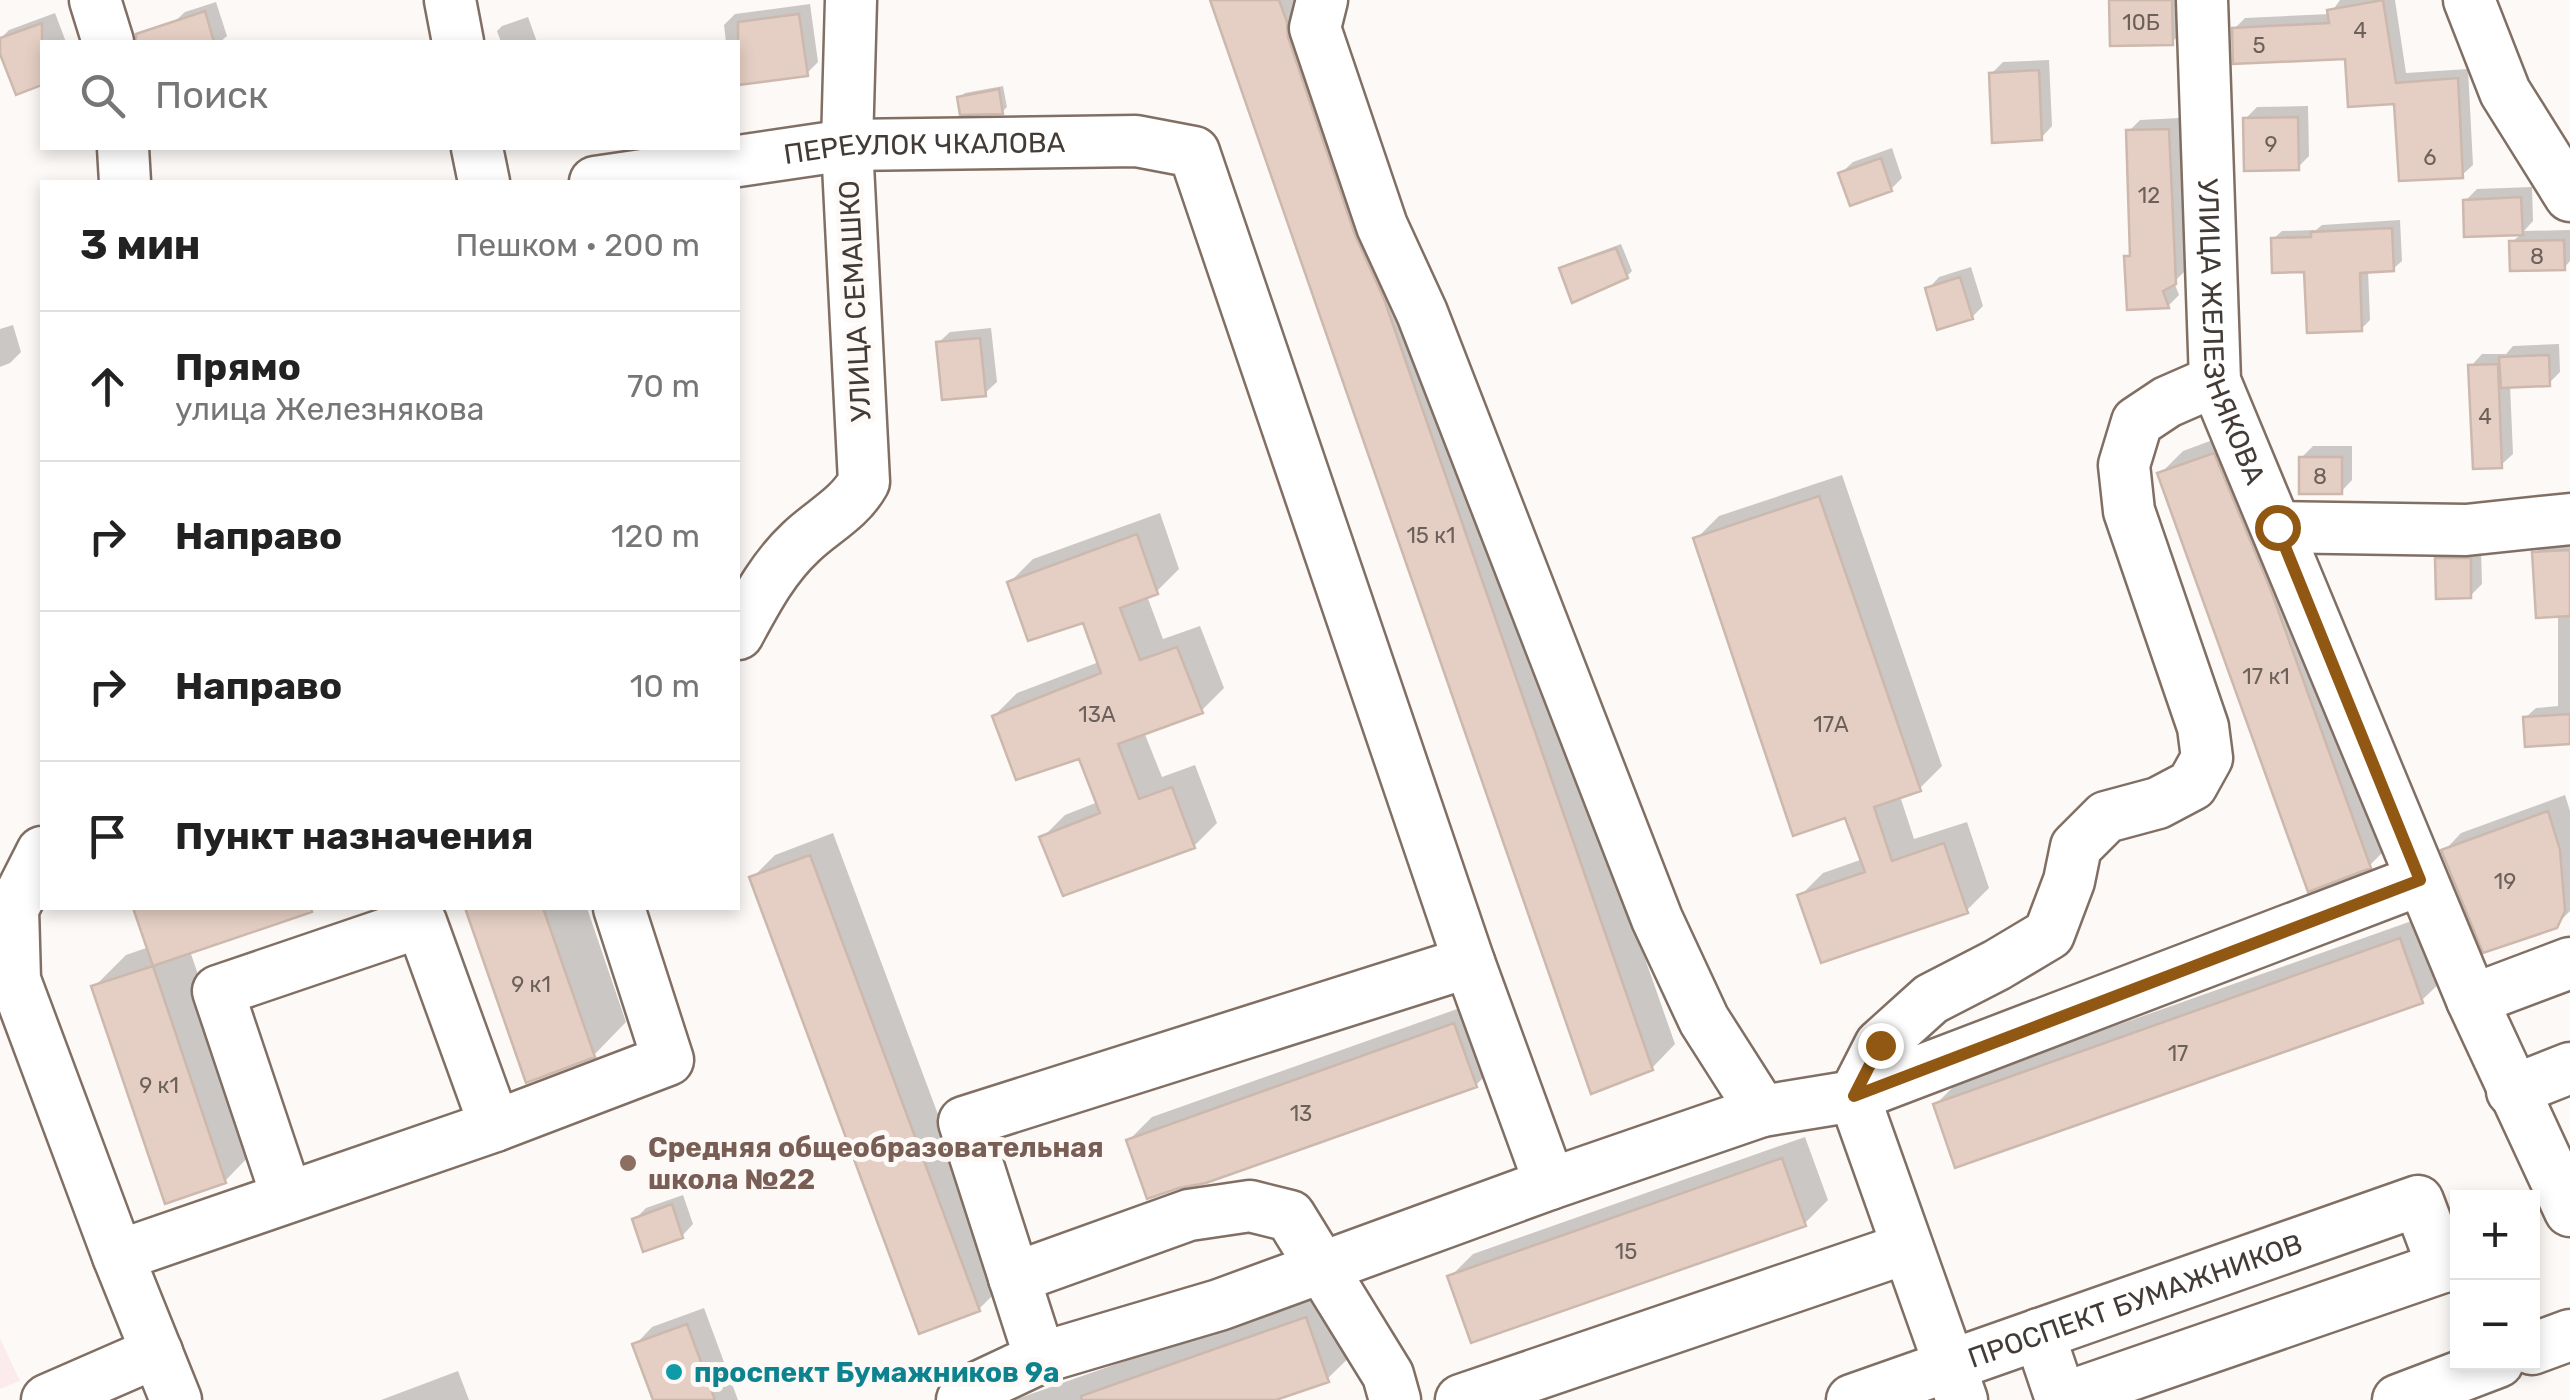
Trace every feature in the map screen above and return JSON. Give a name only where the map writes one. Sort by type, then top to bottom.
[{"type":"street","points":[[95,0],[107,40]]},
{"type":"street","points":[[450,0],[458,40]]},
{"type":"street","name":"УЛИЦА СЕМАШКО","points":[[740,630],[774,571],[802,542],[854,500],[864,482],[847,145],[851,0]]},
{"type":"street","name":"УЛИЦА ЖЕЛЕЗНЯКОВА","points":[[2202,0],[2215,380],[2420,880],[2512,1091],[2570,1211]]},
{"type":"street","points":[[2469,0],[2506,92],[2570,196]]},
{"type":"street","points":[[1318,14],[1382,226],[1429,331],[1657,919],[1704,1020],[1762,1111]]},
{"type":"street","name":"ПЕРЕУЛОК ЧКАЛОВА","points":[[609,180],[847,145],[1136,141],[1194,152],[1469,962]]},
{"type":"street","points":[[123,150],[125,180]]},
{"type":"street","points":[[478,150],[484,180]]},
{"type":"street","points":[[1955,1383],[1854,1096],[1880,1045],[1931,998],[2048,934],[2069,881],[2076,847],[2106,817],[2158,804],[2192,786],[2207,758],[2203,726],[2129,511],[2124,466],[2137,422],[2167,402],[2215,380]]},
{"type":"street","points":[[2277,527],[2466,530],[2570,519]]},
{"type":"street","points":[[25,857],[13,909],[15,980],[176,1400]]},
{"type":"street","points":[[962,1400],[972,1390],[1040,1358],[1219,1305],[1762,1111],[1854,1096],[2420,880]]},
{"type":"street","points":[[118,1256],[494,1126],[668,1060],[620,910]]},
{"type":"street","points":[[287,1197],[218,990],[421,922],[494,1126]]},
{"type":"street","points":[[1040,1358],[964,1122],[1469,962],[1550,1184]]},
{"type":"street","points":[[2472,1000],[2570,963]]},
{"type":"street","points":[[2512,1091],[2570,1068]]},
{"type":"street","name":"ПРОСПЕКТ БУМАЖНИКОВ","points":[[1852,1400],[1955,1383],[2039,1334],[2418,1201],[2450,1264]]},
{"type":"street","points":[[1014,1278],[1189,1215],[1250,1206],[1290,1216],[1388,1375],[1395,1400]]},
{"type":"street","points":[[2540,1231],[2570,1221]]},
{"type":"street","points":[[1461,1400],[1907,1248]]},
{"type":"street","points":[[2039,1334],[2061,1400],[2450,1264]]},
{"type":"street","points":[[2540,1347],[2570,1336]]},
{"type":"street","points":[[47,1400],[157,1352]]},
{"type":"street","points":[[2398,1400],[2477,1370]]},
{"type":"shaded area","points":[[0,1338],[20,1381],[0,1389]]},
{"type":"building","points":[[1210,0],[1279,0],[1355,235],[1384,299],[1653,1070],[1591,1094]]},
{"type":"building","points":[[2109,0],[2172,0],[2173,45],[2110,46]]},
{"type":"building","points":[[2383,0],[2396,83],[2458,78],[2463,178],[2399,181],[2394,104],[2348,107],[2345,59],[2233,64],[2232,28],[2329,23],[2327,10]]},
{"type":"building","points":[[205,11],[213,40],[136,40],[136,34]]},
{"type":"building","points":[[799,14],[808,76],[740,85],[738,22]]},
{"type":"building","points":[[42,23],[40,86],[16,95],[0,54],[0,38]]},
{"type":"building","points":[[2039,70],[2042,140],[1992,143],[1989,73]]},
{"type":"building","points":[[999,89],[1003,114],[960,115],[957,97]]},
{"type":"building","points":[[2298,117],[2299,170],[2244,171],[2243,118]]},
{"type":"building","points":[[2169,129],[2176,284],[2163,291],[2169,308],[2127,310],[2124,256],[2130,256],[2126,130]]},
{"type":"building","points":[[1881,158],[1892,191],[1850,206],[1838,173]]},
{"type":"building","points":[[2521,197],[2523,235],[2464,237],[2463,200]]},
{"type":"building","points":[[2392,228],[2394,271],[2360,273],[2362,331],[2307,333],[2304,272],[2272,273],[2271,238]]},
{"type":"building","points":[[2564,240],[2565,270],[2510,271],[2509,241]]},
{"type":"building","points":[[1616,248],[1628,278],[1572,303],[1559,268]]},
{"type":"building","points":[[1960,277],[1973,319],[1937,330],[1925,288]]},
{"type":"building","points":[[980,338],[986,396],[942,400],[936,342]]},
{"type":"building","points":[[2549,355],[2550,386],[2501,388],[2499,357]]},
{"type":"building","points":[[2498,364],[2502,468],[2473,469],[2468,365]]},
{"type":"building","points":[[2214,453],[2270,588],[2371,868],[2308,892],[2157,473]]},
{"type":"building","points":[[2299,457],[2342,457],[2342,494],[2299,494]]},
{"type":"building","points":[[1819,496],[1921,791],[1874,807],[1892,861],[1944,843],[1968,913],[1821,963],[1797,895],[1865,872],[1845,818],[1793,836],[1693,538]]},
{"type":"building","points":[[1137,534],[1158,594],[1120,608],[1140,660],[1177,647],[1203,713],[1118,744],[1139,799],[1172,787],[1195,848],[1063,896],[1039,837],[1100,813],[1079,759],[1016,780],[992,716],[1101,673],[1083,623],[1028,641],[1007,582]]},
{"type":"building","points":[[2570,550],[2570,616],[2536,618],[2532,552]]},
{"type":"building","points":[[2435,558],[2471,558],[2471,598],[2436,599]]},
{"type":"building","points":[[2570,714],[2570,744],[2525,747],[2523,717]]},
{"type":"building","points":[[2548,811],[2560,850],[2565,911],[2557,928],[2483,953],[2441,850]]},
{"type":"building","points":[[810,855],[980,1311],[919,1334],[749,877]]},
{"type":"building","points":[[134,910],[312,910],[312,912],[153,966]]},
{"type":"building","points":[[466,910],[544,910],[595,1057],[526,1083]]},
{"type":"building","points":[[2400,938],[2423,1003],[1955,1168],[1933,1104]]},
{"type":"building","points":[[153,966],[226,1183],[165,1204],[91,986]]},
{"type":"building","points":[[1454,1023],[1477,1087],[1206,1183],[1147,1199],[1126,1140]]},
{"type":"building","points":[[1782,1158],[1806,1226],[1471,1343],[1447,1276]]},
{"type":"building","points":[[672,1204],[683,1238],[643,1252],[632,1219]]},
{"type":"building","points":[[1306,1317],[1329,1382],[1276,1400],[1082,1400],[1081,1396]]},
{"type":"building","name":"проспект Бумажников 9а","points":[[687,1324],[715,1400],[653,1400],[632,1344]]},
{"type":"place","name":"Средняя общеобразовательная школа №22","points":[[628,1163]]},
{"type":"place","name":"проспект Бумажников 9а","points":[[674,1372]]},
{"type":"route","points":[[1880,1045],[1854,1096],[2420,880],[2277,527]]}]
